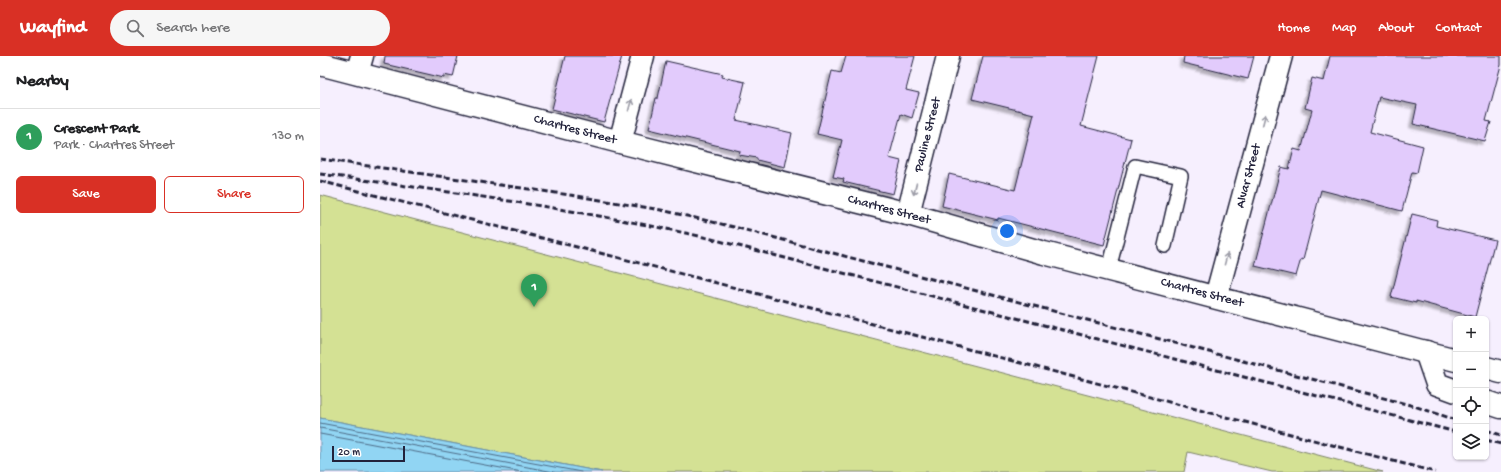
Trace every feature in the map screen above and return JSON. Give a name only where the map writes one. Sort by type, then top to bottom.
[{"type":"street","points":[[620,142],[642,56]]},
{"type":"street","name":"Pauline Street","points":[[908,214],[948,56]]},
{"type":"street","name":"Alvar Street","points":[[1216,297],[1281,56]]},
{"type":"street","name":"Chartres Street","points":[[320,64],[359,65],[620,142],[908,214],[1109,269],[1453,359]]},
{"type":"street","points":[[1426,352],[1437,384],[1453,390]]},
{"type":"street","points":[[1489,369],[1501,372]]},
{"type":"street","points":[[1489,403],[1501,408]]},
{"type":"lane","points":[[1109,269],[1135,166],[1181,176],[1166,246]]},
{"type":"green space","points":[[320,195],[1383,472],[1272,472],[1188,452],[1184,472],[602,472],[320,418]]},
{"type":"water","points":[[320,418],[602,472],[320,472]]},
{"type":"building","points":[[385,56],[458,56],[453,77],[444,75],[444,78],[384,64]]},
{"type":"building","points":[[565,56],[622,56],[604,122],[552,109]]},
{"type":"building","points":[[846,56],[915,56],[906,90],[919,93],[912,118],[901,114],[889,158],[901,161],[893,194],[843,182],[844,179],[833,177],[842,140],[817,134],[832,71],[841,73]]},
{"type":"building","points":[[983,56],[1099,56],[1081,126],[1131,139],[1104,245],[998,218],[998,220],[942,206],[949,174],[1015,190],[1034,114],[972,99]]},
{"type":"building","points":[[1184,56],[1254,56],[1248,79],[1183,63]]},
{"type":"building","points":[[1330,56],[1501,56],[1501,65],[1486,121],[1491,122],[1485,141],[1413,124],[1417,105],[1379,97],[1370,132],[1423,146],[1417,173],[1412,172],[1402,211],[1321,190],[1303,260],[1301,259],[1296,276],[1255,266],[1281,167],[1289,169],[1294,149],[1301,151],[1312,110],[1305,108],[1312,78],[1324,81]]},
{"type":"building","points":[[666,61],[723,74],[722,77],[745,82],[736,120],[792,133],[785,167],[757,160],[757,158],[739,155],[740,151],[649,129],[656,98],[658,98]]},
{"type":"building","points":[[1412,214],[1437,220],[1436,226],[1495,240],[1475,316],[1416,301],[1416,303],[1391,297]]},
{"type":"railway","points":[[320,159],[577,196],[661,210],[734,227],[1414,406],[1453,419]]},
{"type":"railway","points":[[320,174],[612,218],[708,238],[1453,431]]},
{"type":"railway","points":[[320,181],[713,282],[1435,472]]},
{"type":"railway","points":[[1489,431],[1501,435]]},
{"type":"railway","points":[[1489,441],[1501,444]]},
{"type":"place","name":"Crescent Park","points":[[534,307]]}]
